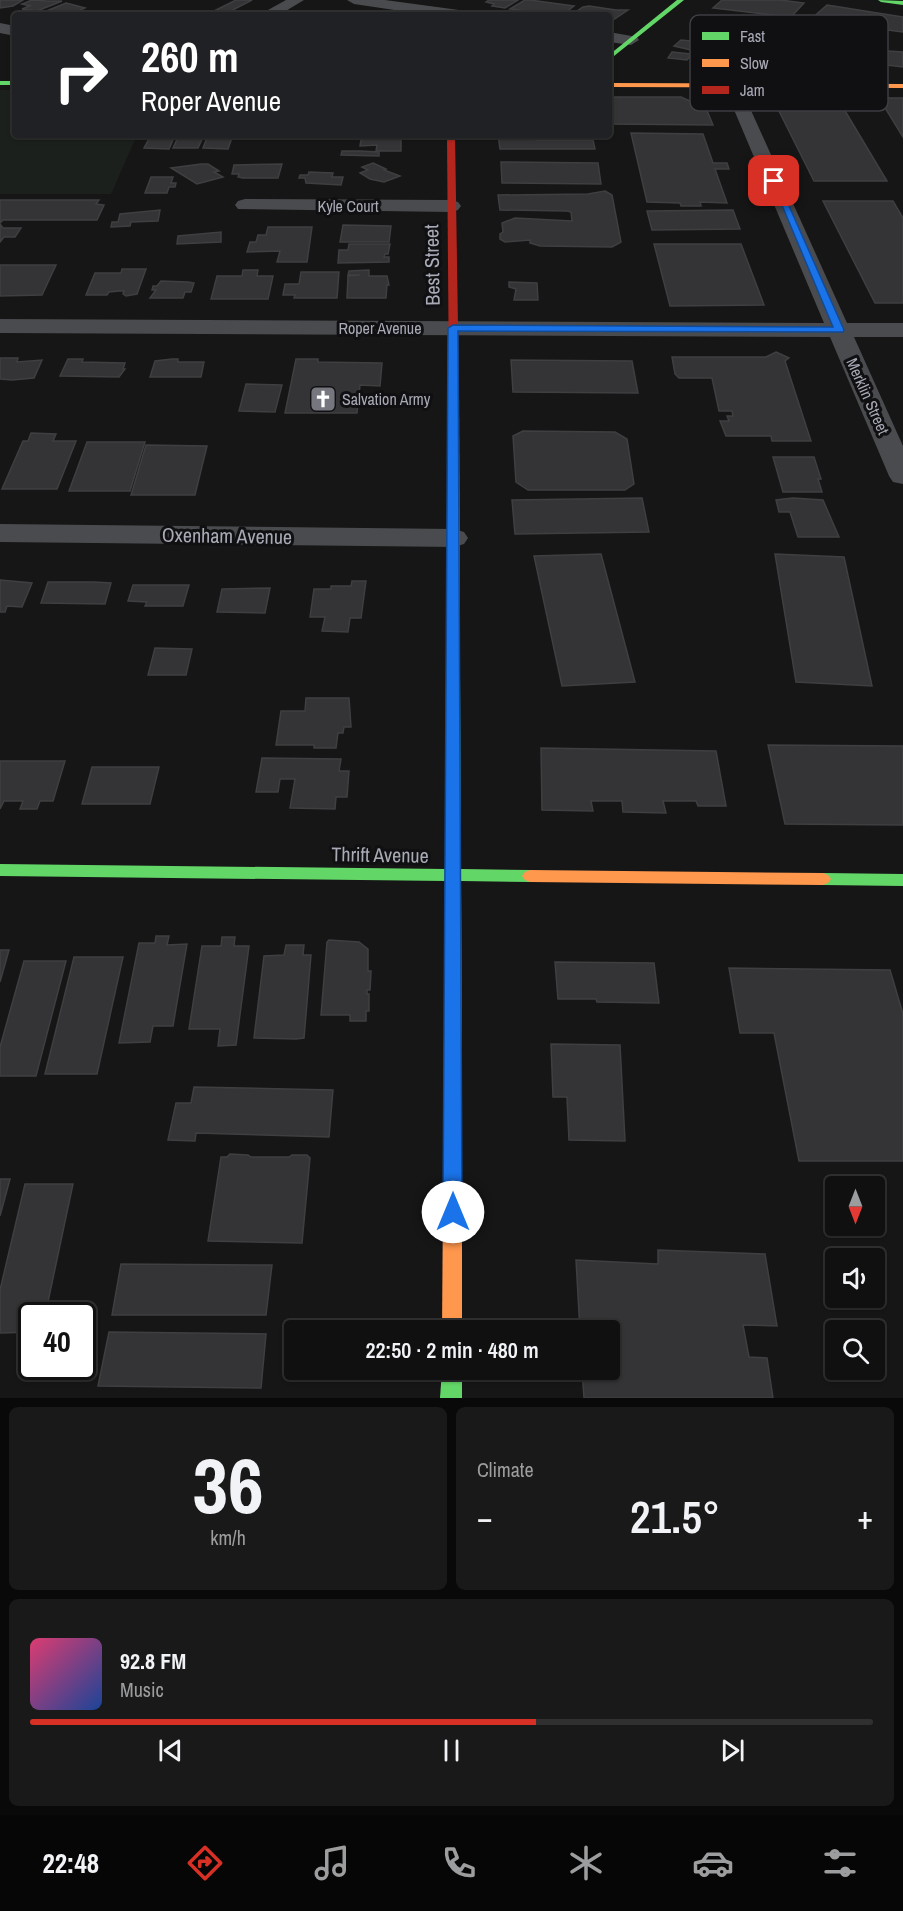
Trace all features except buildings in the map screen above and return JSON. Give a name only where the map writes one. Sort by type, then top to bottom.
[{"type":"street","points":[[273,12],[297,0]]},
{"type":"street","points":[[354,0],[438,12]]},
{"type":"street","points":[[612,56],[681,0]]},
{"type":"street","points":[[881,0],[903,3]]},
{"type":"street","points":[[612,37],[631,40]]},
{"type":"street","points":[[612,85],[690,86]]},
{"type":"street","name":"Merklin Street","points":[[743,111],[903,476]]},
{"type":"street","name":"Best Street","points":[[451,138],[454,538],[452,1320]]},
{"type":"street","name":"Kyle Court","points":[[244,205],[451,206]]},
{"type":"street","name":"Roper Avenue","points":[[0,326],[903,330]]},
{"type":"street","name":"Oxenham Avenue","points":[[0,533],[454,538]]},
{"type":"street","name":"Thrift Avenue","points":[[0,870],[903,880]]},
{"type":"street","points":[[451,1398],[452,1380]]},
{"type":"shaded area","points":[[0,90],[12,90],[12,138],[136,138],[111,194],[0,194]]},
{"type":"traffic: fast","points":[[612,56],[681,0]]},
{"type":"traffic: fast","points":[[881,0],[903,3]]},
{"type":"traffic: fast","points":[[0,83],[12,83]]},
{"type":"traffic: fast","points":[[453,675],[453,1067]]},
{"type":"traffic: fast","points":[[0,870],[530,876]]},
{"type":"traffic: fast","points":[[823,879],[903,880]]},
{"type":"traffic: fast","points":[[451,1398],[452,1380]]},
{"type":"traffic: slow","points":[[612,85],[690,85]]},
{"type":"traffic: slow","points":[[888,86],[903,86]]},
{"type":"traffic: slow","points":[[453,675],[454,390]]},
{"type":"traffic: slow","points":[[530,876],[823,879]]},
{"type":"traffic: slow","points":[[452,1320],[453,1067]]},
{"type":"traffic: jam","points":[[451,138],[454,390]]},
{"type":"place","name":"Salvation Army","points":[[323,399]]},
{"type":"route","points":[[453,1212],[453,328],[839,330],[774,181]]}]
